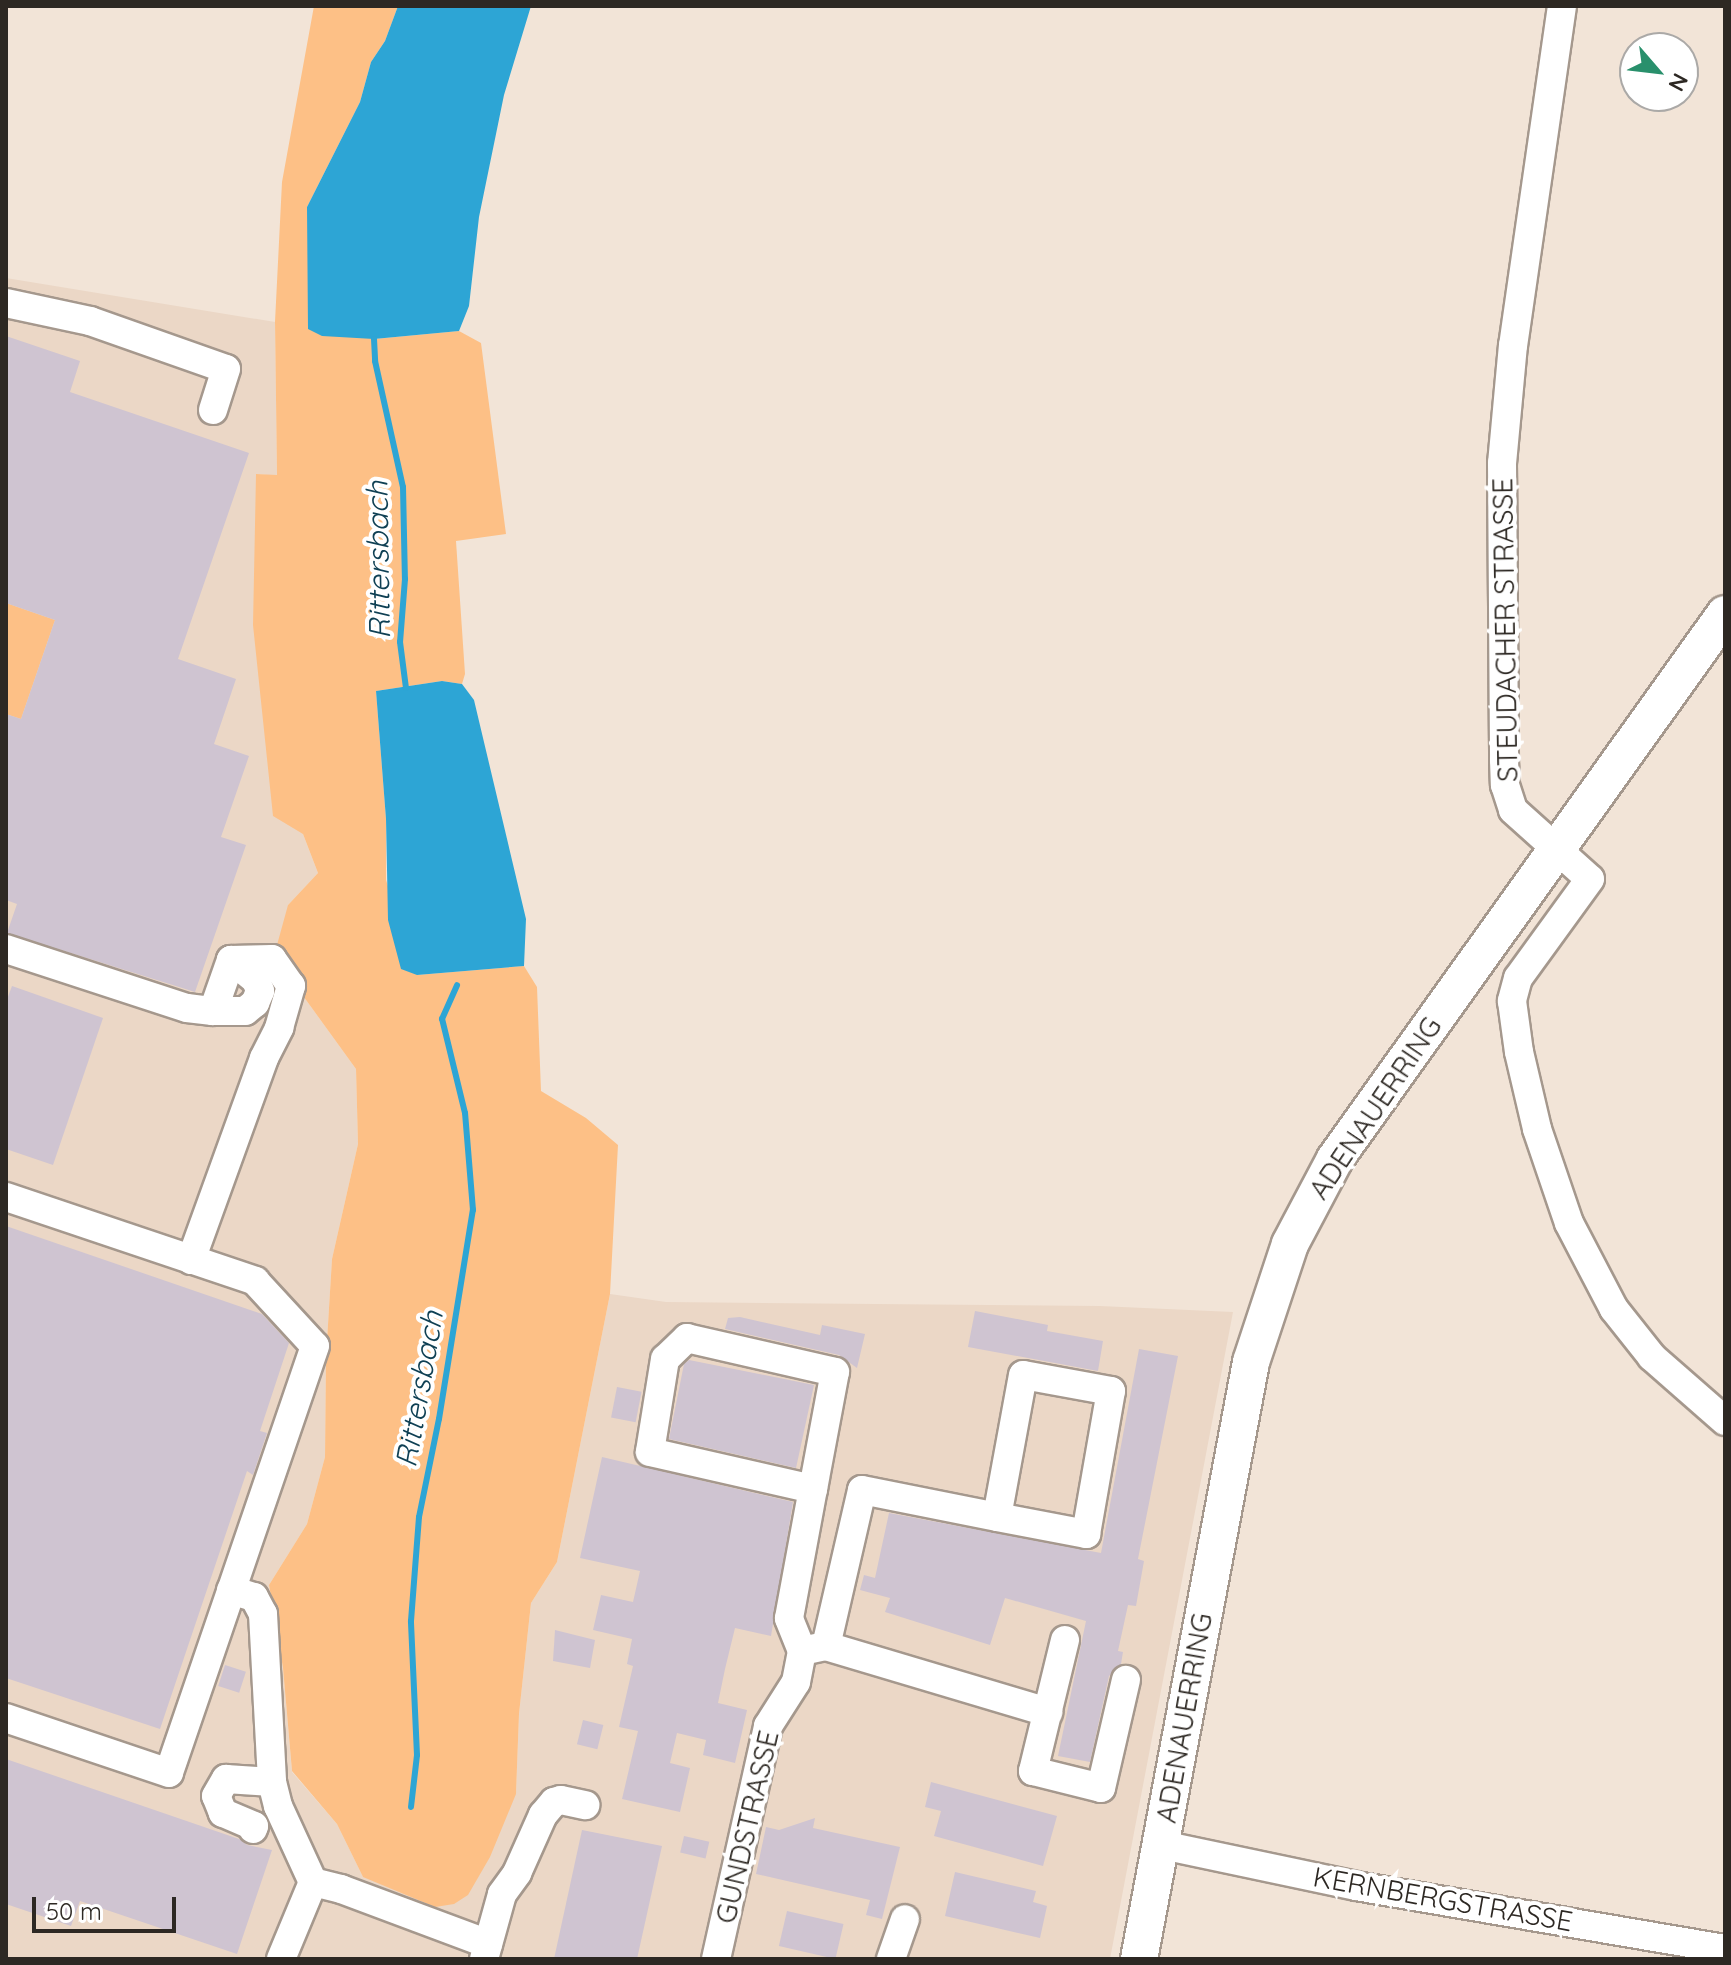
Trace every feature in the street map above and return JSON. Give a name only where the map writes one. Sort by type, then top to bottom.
[{"type":"main road","name":"ADENAUERRING","points":[[1139,1959],[1251,1362],[1278,1274],[1335,1159],[1725,614]]},
{"type":"street","name":"STEUDACHER STRASSE","points":[[1562,6],[1513,345],[1502,479],[1505,785],[1513,810],[1590,879],[1518,978],[1512,1001],[1519,1052],[1537,1129],[1569,1223],[1614,1309],[1652,1357],[1725,1421]]},
{"type":"street","points":[[6,303],[90,321],[226,369],[213,410]]},
{"type":"street","points":[[6,949],[187,1008],[213,1011],[231,960],[272,959],[291,986],[279,1028],[264,1058],[191,1260]]},
{"type":"street","points":[[6,1197],[255,1281],[315,1346],[169,1773],[6,1718]]},
{"type":"street","points":[[813,1489],[650,1452],[665,1359],[687,1338],[835,1372],[789,1618],[814,1648],[1039,1709]]},
{"type":"street","points":[[1023,1375],[1111,1391],[1086,1534],[997,1517],[1023,1375]]},
{"type":"street","name":"GUNDSTRASSE","points":[[716,1959],[768,1726],[814,1648],[862,1490],[997,1517]]},
{"type":"street","points":[[231,1590],[254,1597],[263,1614],[272,1782],[278,1806],[313,1882],[281,1959]]},
{"type":"street","points":[[1065,1640],[1039,1709],[1033,1771],[1101,1788],[1126,1680]]},
{"type":"street","points":[[253,1829],[254,1826],[223,1813],[216,1796],[226,1779],[272,1782]]},
{"type":"street","points":[[313,1882],[341,1889],[476,1950],[549,1807],[561,1800],[585,1805]]},
{"type":"street","name":"KERNBERGSTRASSE","points":[[1162,1845],[1356,1886],[1725,1949]]},
{"type":"street","points":[[891,1959],[905,1919]]},
{"type":"shaded area","points":[[314,6],[398,6],[385,41],[371,62],[360,102],[307,207],[374,339],[459,331],[481,343],[506,534],[456,541],[465,674],[462,684],[442,681],[376,691],[386,819],[386,880],[417,975],[524,966],[537,987],[541,1091],[586,1118],[618,1145],[610,1294],[557,1562],[531,1603],[519,1714],[516,1794],[490,1857],[468,1895],[454,1904],[435,1907],[363,1877],[337,1824],[292,1771],[283,1668],[269,1585],[307,1524],[325,1457],[326,1357],[332,1259],[358,1144],[356,1069],[301,993],[288,961],[277,945],[288,905],[318,873],[303,834],[273,816],[253,625],[256,474],[277,475],[275,322],[282,182]]},
{"type":"shaded area","points":[[6,278],[275,322],[277,476],[257,474],[303,834],[318,873],[288,905],[288,961],[301,993],[356,1069],[358,1144],[332,1259],[326,1357],[325,1457],[307,1524],[269,1585],[283,1668],[292,1772],[337,1824],[363,1877],[516,1794],[519,1714],[531,1603],[557,1562],[610,1294],[666,1302],[1100,1306],[1233,1312],[1110,1959],[6,1959]]},
{"type":"shaded area","points":[[6,603],[55,620],[21,719],[6,714]]},
{"type":"water","points":[[398,6],[531,6],[504,95],[479,217],[469,306],[459,331],[374,339],[322,336],[308,329],[307,207],[360,102],[371,62],[385,41]]},
{"type":"water","points":[[442,681],[462,684],[474,700],[526,919],[524,966],[417,975],[401,969],[388,920],[386,819],[376,691]]},
{"type":"building","points":[[6,336],[80,361],[70,392],[249,453],[178,659],[236,679],[214,744],[249,756],[221,837],[246,845],[195,992],[7,933],[17,904],[6,900],[6,714],[21,719],[55,620],[6,603]]},
{"type":"building","points":[[12,986],[103,1018],[53,1165],[6,1149],[6,1002]]},
{"type":"building","points":[[6,1226],[262,1314],[289,1343],[260,1431],[267,1433],[253,1475],[247,1471],[160,1729],[6,1678]]},
{"type":"building","points":[[975,1311],[1048,1325],[1047,1331],[1103,1341],[1098,1371],[968,1347]]},
{"type":"building","points":[[740,1317],[820,1335],[822,1325],[865,1334],[857,1368],[839,1355],[725,1329],[728,1318]]},
{"type":"building","points":[[1139,1349],[1178,1356],[1138,1559],[1144,1561],[1136,1606],[1128,1605],[1118,1651],[1123,1652],[1121,1664],[1109,1676],[1090,1762],[1058,1756],[1086,1621],[1005,1598],[990,1645],[885,1612],[890,1598],[860,1590],[864,1575],[875,1578],[889,1513],[1101,1553]]},
{"type":"building","points":[[689,1360],[814,1385],[796,1468],[669,1439],[684,1364]]},
{"type":"building","points":[[617,1387],[642,1392],[636,1422],[611,1417]]},
{"type":"building","points":[[602,1457],[793,1502],[771,1636],[735,1628],[725,1669],[718,1703],[747,1710],[735,1763],[703,1755],[706,1740],[677,1733],[670,1763],[690,1768],[680,1812],[622,1799],[638,1731],[619,1727],[633,1666],[627,1664],[632,1639],[593,1630],[601,1595],[633,1602],[640,1571],[580,1558]]},
{"type":"building","points":[[555,1630],[595,1640],[590,1668],[553,1661]]},
{"type":"building","points":[[225,1665],[246,1672],[239,1693],[218,1686]]},
{"type":"building","points":[[583,1720],[603,1725],[597,1749],[577,1744]]},
{"type":"building","points":[[6,1759],[239,1839],[247,1845],[272,1850],[237,1954],[80,1901],[71,1926],[6,1904]]},
{"type":"building","points":[[931,1782],[1057,1816],[1043,1866],[934,1836],[941,1811],[925,1807]]},
{"type":"building","points":[[815,1818],[813,1828],[900,1847],[882,1919],[866,1915],[870,1900],[756,1874],[766,1827],[779,1830]]},
{"type":"building","points":[[582,1830],[662,1846],[637,1959],[554,1959]]},
{"type":"building","points":[[684,1836],[709,1842],[706,1858],[680,1853]]},
{"type":"building","points":[[955,1872],[1036,1891],[1033,1902],[1047,1906],[1040,1938],[945,1916]]},
{"type":"building","points":[[787,1911],[844,1924],[835,1959],[779,1946]]},
{"type":"waterway","name":"Rittersbach","points":[[374,339],[375,361],[403,487],[405,579],[400,642],[406,688]]},
{"type":"waterway","name":"Rittersbach","points":[[411,1807],[417,1755],[411,1621],[419,1517],[439,1419],[473,1210],[465,1113],[442,1019],[457,985]]}]
